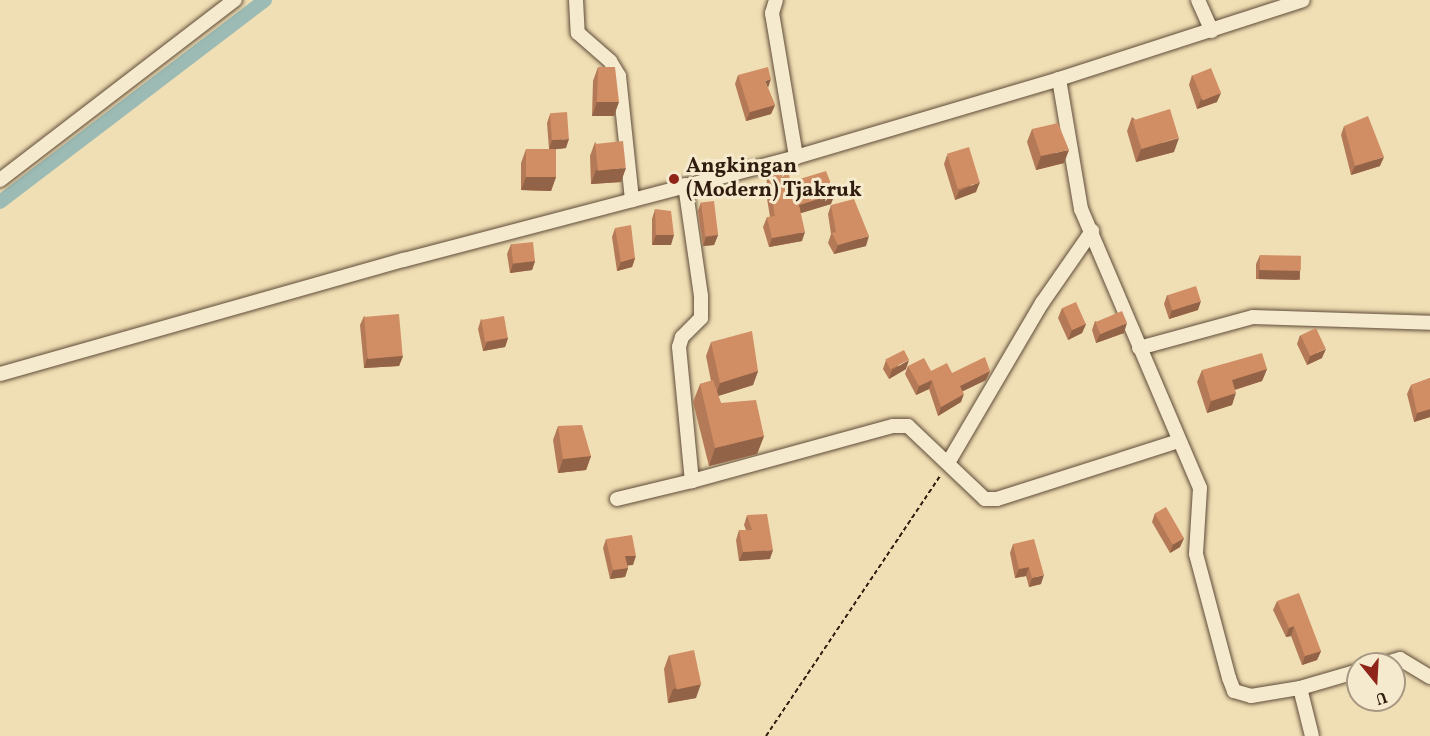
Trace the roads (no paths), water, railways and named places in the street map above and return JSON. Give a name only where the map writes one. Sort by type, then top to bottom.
[{"type":"street","points":[[0,180],[235,0]]},
{"type":"street","points":[[576,0],[578,33],[610,60],[619,76],[632,200]]},
{"type":"street","points":[[776,0],[772,13],[796,157]]},
{"type":"street","points":[[1198,0],[1212,31]]},
{"type":"street","points":[[0,374],[685,185],[796,157],[1059,80],[1303,0]]},
{"type":"street","points":[[1059,80],[1081,209],[1200,488],[1198,567],[1234,691],[1251,696],[1300,688],[1346,675]]},
{"type":"street","points":[[685,185],[701,296],[701,318],[682,337],[679,347],[692,481]]},
{"type":"street","points":[[948,463],[1042,303],[1092,231]]},
{"type":"street","points":[[1139,348],[1253,317],[1430,323]]},
{"type":"street","points":[[617,499],[893,426],[908,426],[985,499],[997,499],[1179,441]]},
{"type":"street","points":[[1406,663],[1430,677]]},
{"type":"street","points":[[1300,688],[1312,736]]},
{"type":"waterway","points":[[0,202],[265,0]]},
{"type":"place","name":"Angkingan (Modern) Tjakruk","points":[[674,179]]}]
